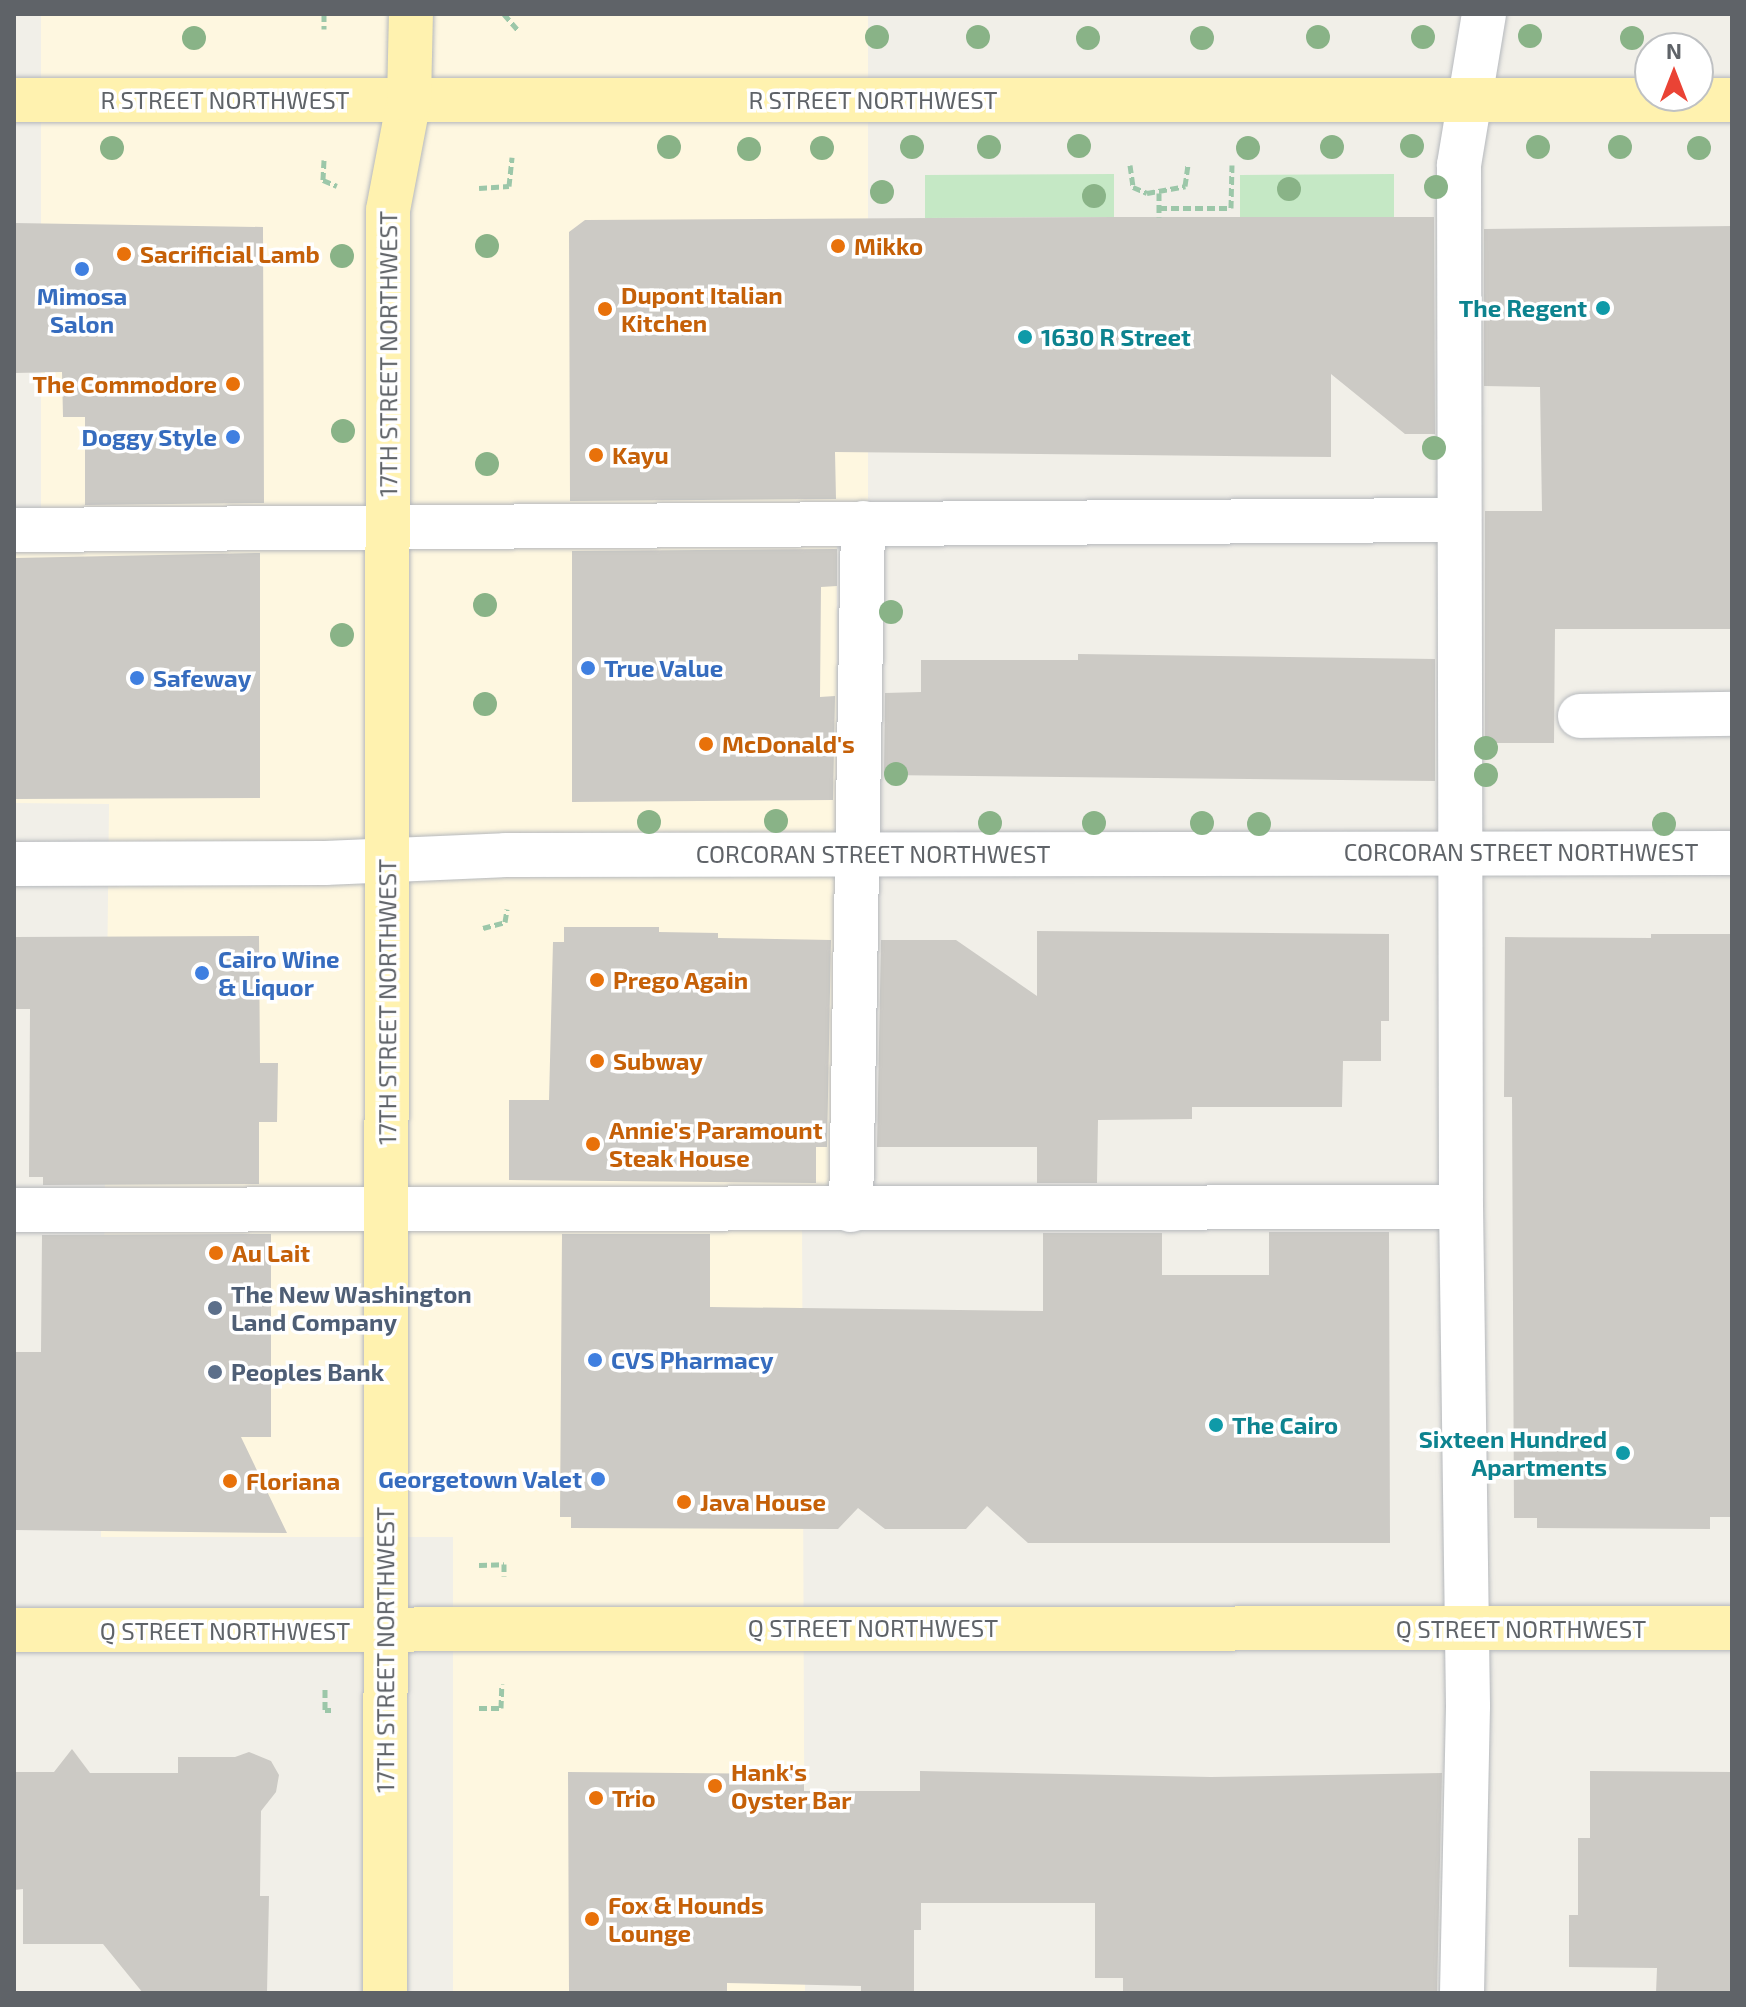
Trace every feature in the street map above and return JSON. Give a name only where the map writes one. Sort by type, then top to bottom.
[{"type":"main road","name":"17TH STREET NORTHWEST","points":[[385,1993],[389,190],[409,100],[411,14]]},
{"type":"main road","name":"R STREET NORTHWEST","points":[[14,100],[1732,100]]},
{"type":"main road","name":"Q STREET NORTHWEST","points":[[14,1630],[1732,1628]]},
{"type":"street","points":[[1462,1993],[1467,1629],[1461,1207],[1459,165],[1484,14]]},
{"type":"street","points":[[14,530],[387,529],[465,524],[1458,520]]},
{"type":"street","points":[[851,1210],[863,523]]},
{"type":"street","points":[[1580,716],[1732,714]]},
{"type":"street","name":"CORCORAN STREET NORTHWEST","points":[[14,864],[386,861],[506,855],[1461,850],[1732,853]]},
{"type":"street","points":[[14,1210],[1461,1207]]},
{"type":"path","points":[[324,14],[324,29]]},
{"type":"path","points":[[504,14],[519,31]]},
{"type":"path","points":[[479,188],[509,186],[512,157]]},
{"type":"path","points":[[323,180],[324,160]]},
{"type":"path","points":[[1130,165],[1133,187],[1159,193],[1185,186],[1188,165]]},
{"type":"path","points":[[1159,208],[1231,208],[1232,165]]},
{"type":"path","points":[[1159,193],[1159,217]]},
{"type":"path","points":[[483,928],[505,922]]},
{"type":"path","points":[[479,1565],[504,1564]]},
{"type":"path","points":[[479,1708],[501,1708],[502,1681]]},
{"type":"path","points":[[325,1689],[325,1710]]},
{"type":"shaded area","points":[[41,14],[868,14],[868,506],[837,537],[836,1210],[802,1211],[805,1993],[453,1993],[453,1537],[101,1537],[109,804],[14,803],[14,550],[41,549]]},
{"type":"green space","points":[[1114,174],[1114,217],[925,218],[925,175]]},
{"type":"green space","points":[[1394,174],[1394,217],[1240,217],[1240,175]]},
{"type":"building","points":[[1434,217],[1435,434],[1405,434],[1331,374],[1331,457],[835,452],[836,499],[570,501],[569,232],[585,220]]},
{"type":"building","points":[[14,223],[263,227],[264,503],[85,505],[85,417],[63,417],[62,372],[14,373]]},
{"type":"building","points":[[1732,226],[1732,629],[1555,629],[1554,743],[1485,743],[1485,511],[1542,511],[1540,387],[1484,386],[1484,229]]},
{"type":"building","points":[[837,549],[837,586],[821,587],[820,697],[835,696],[833,800],[572,802],[572,551]]},
{"type":"building","name":"Safeway","points":[[260,553],[260,798],[14,799],[14,558]]},
{"type":"building","points":[[1078,654],[1435,659],[1435,781],[884,775],[885,693],[921,692],[921,660],[1078,660]]},
{"type":"building","points":[[564,927],[659,927],[659,932],[718,933],[718,938],[831,940],[827,1147],[816,1147],[816,1183],[509,1180],[509,1100],[549,1100],[553,942],[564,942]]},
{"type":"building","points":[[1037,931],[1389,934],[1389,1021],[1381,1021],[1381,1061],[1343,1061],[1342,1107],[1192,1107],[1192,1119],[1098,1120],[1097,1183],[1037,1183],[1037,1147],[877,1147],[881,940],[956,940],[1037,996]]},
{"type":"building","points":[[1651,934],[1732,934],[1732,1517],[1710,1517],[1710,1529],[1537,1528],[1537,1518],[1514,1518],[1512,1097],[1504,1097],[1505,937],[1651,938]]},
{"type":"building","points":[[259,936],[260,1063],[278,1063],[277,1122],[259,1122],[259,1184],[43,1185],[43,1177],[29,1177],[30,1009],[14,1009],[14,937]]},
{"type":"building","points":[[1269,1232],[1389,1232],[1390,1543],[1028,1543],[987,1506],[966,1529],[885,1529],[858,1508],[838,1529],[571,1528],[571,1517],[560,1517],[562,1234],[710,1234],[710,1307],[1043,1311],[1043,1233],[1162,1233],[1162,1275],[1269,1275]]},
{"type":"building","points":[[271,1234],[271,1437],[241,1437],[287,1533],[14,1530],[14,1352],[41,1352],[42,1235]]},
{"type":"building","points":[[72,1749],[90,1773],[178,1773],[178,1757],[235,1757],[249,1752],[271,1761],[279,1775],[276,1792],[261,1811],[260,1896],[269,1896],[267,1993],[143,1993],[103,1944],[23,1944],[23,1889],[14,1890],[14,1772],[54,1772]]},
{"type":"building","points":[[920,1771],[1211,1777],[1442,1773],[1437,1993],[1123,1993],[1123,1978],[1095,1978],[1095,1903],[921,1903],[921,1930],[914,1930],[914,1993],[861,1993],[861,1986],[727,1983],[727,1993],[569,1993],[568,1772],[804,1774],[804,1791],[920,1791]]},
{"type":"building","points":[[1590,1771],[1732,1772],[1732,1993],[1656,1993],[1657,1968],[1569,1967],[1569,1915],[1578,1915],[1578,1838],[1590,1838]]},
{"type":"place","name":"Mikko","points":[[838,246]]},
{"type":"place","name":"Sacrificial Lamb","points":[[124,254]]},
{"type":"place","name":"Mimosa Salon","points":[[82,269]]},
{"type":"place","name":"The Regent","points":[[1603,308]]},
{"type":"place","name":"Dupont Italian Kitchen","points":[[605,309]]},
{"type":"place","name":"1630 R Street","points":[[1025,337]]},
{"type":"place","name":"The Commodore","points":[[233,384]]},
{"type":"place","name":"Doggy Style","points":[[233,437]]},
{"type":"place","name":"Kayu","points":[[596,455]]},
{"type":"place","name":"True Value","points":[[588,668]]},
{"type":"place","name":"Safeway","points":[[137,678]]},
{"type":"place","name":"McDonald's","points":[[706,744]]},
{"type":"place","name":"Cairo Wine & Liquor","points":[[202,973]]},
{"type":"place","name":"Prego Again","points":[[597,980]]},
{"type":"place","name":"Subway","points":[[597,1061]]},
{"type":"place","name":"Annie's Paramount Steak House","points":[[593,1144]]},
{"type":"place","name":"Au Lait","points":[[216,1253]]},
{"type":"place","name":"The New Washington Land Company","points":[[215,1308]]},
{"type":"place","name":"CVS Pharmacy","points":[[595,1360]]},
{"type":"place","name":"Peoples Bank","points":[[215,1372]]},
{"type":"place","name":"The Cairo","points":[[1216,1425]]},
{"type":"place","name":"Sixteen Hundred Apartments","points":[[1623,1453]]},
{"type":"place","name":"Georgetown Valet","points":[[598,1479]]},
{"type":"place","name":"Floriana","points":[[230,1481]]},
{"type":"place","name":"Java House","points":[[684,1502]]},
{"type":"place","name":"Hank's Oyster Bar","points":[[715,1786]]},
{"type":"place","name":"Trio","points":[[596,1798]]},
{"type":"place","name":"Fox & Hounds Lounge","points":[[592,1919]]}]
